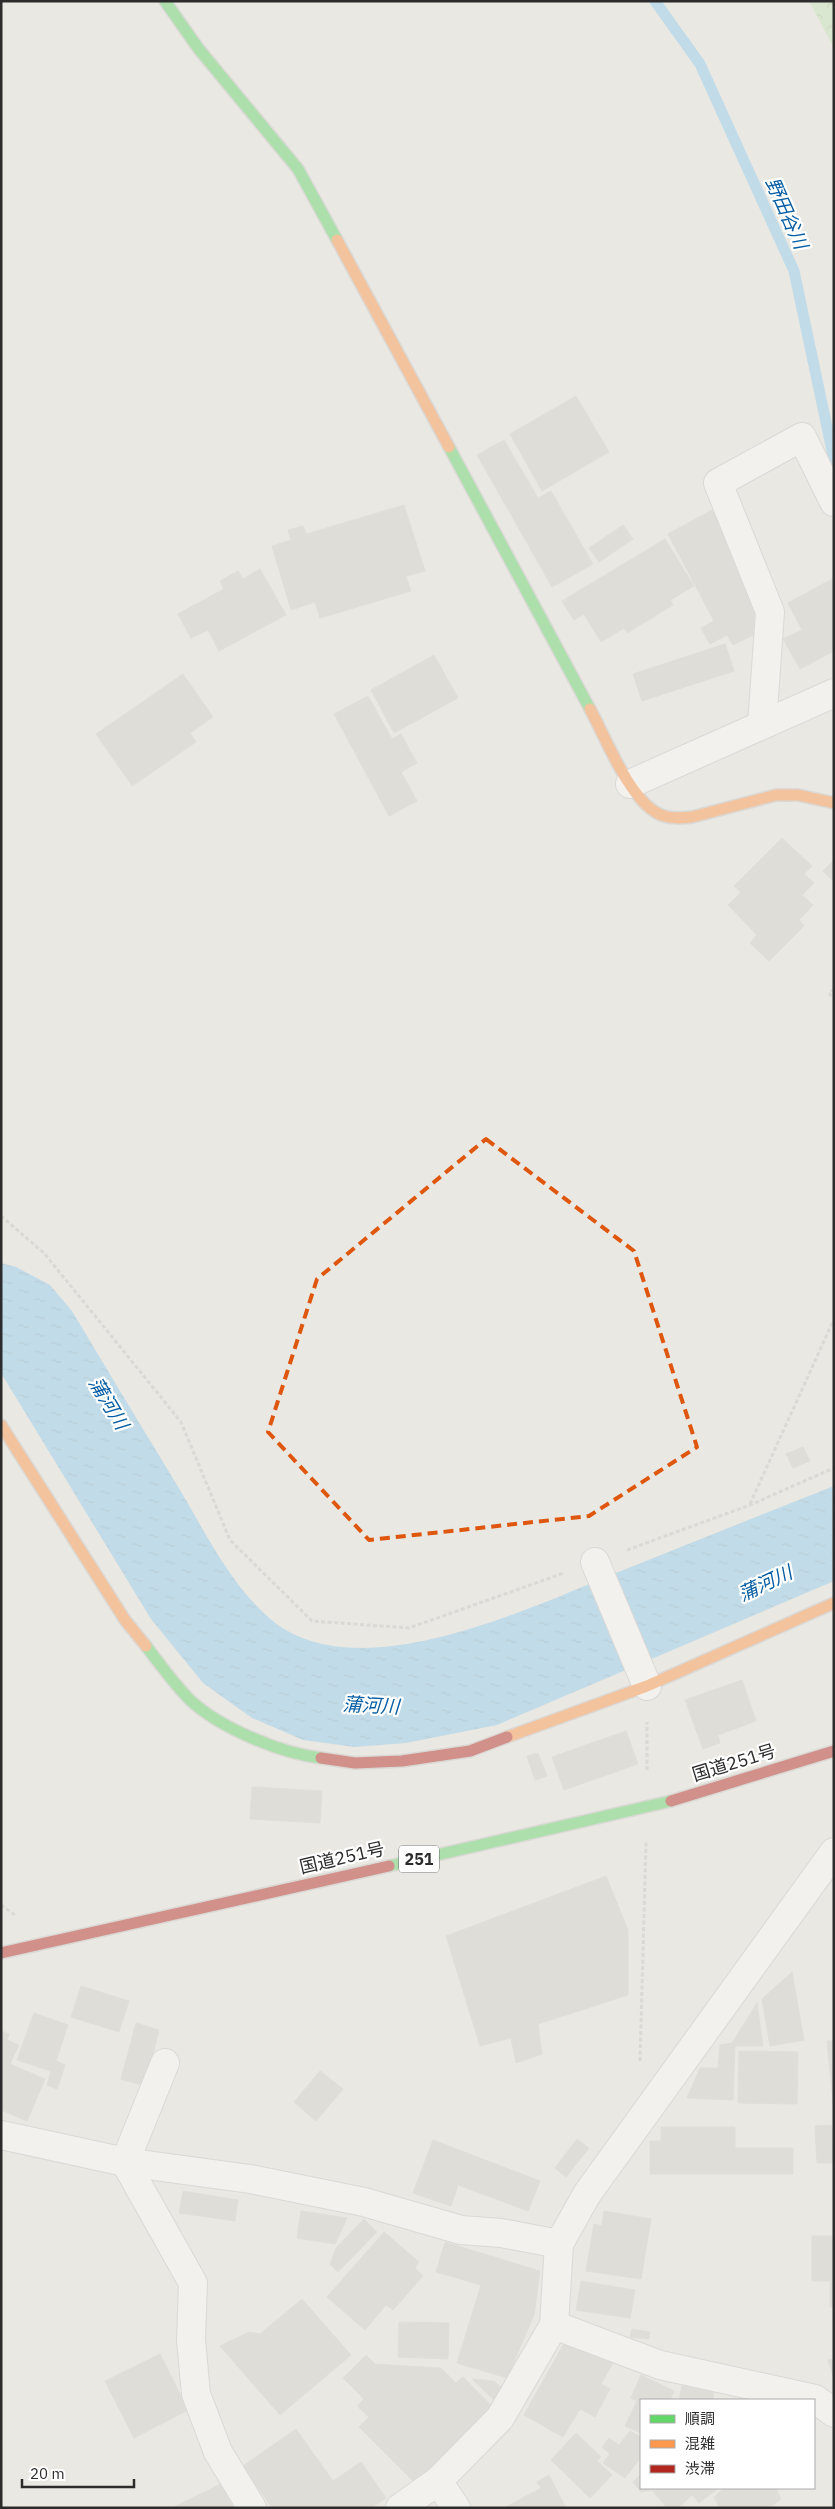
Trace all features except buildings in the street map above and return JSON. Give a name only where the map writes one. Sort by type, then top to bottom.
[{"type":"main road","points":[[165,1],[198,48],[298,169],[503,545],[630,784],[649,808],[667,817],[688,817],[776,795],[812,796],[834,803]]},
{"type":"main road","points":[[1,1425],[125,1620],[190,1700],[236,1732],[297,1754],[355,1763],[402,1761],[470,1751],[646,1682],[834,1603]]},
{"type":"main road","name":"国道251号","points":[[1,1952],[652,1807],[834,1751]]},
{"type":"street","points":[[762,725],[770,612],[718,483],[802,437],[834,502]]},
{"type":"street","points":[[630,784],[834,693]]},
{"type":"street","points":[[598,1568],[646,1682]]},
{"type":"street","points":[[400,2508],[438,2481],[500,2418],[554,2325],[559,2244],[588,2194],[834,1852]]},
{"type":"street","points":[[125,2162],[165,2063]]},
{"type":"street","points":[[1,2135],[125,2162],[250,2179],[364,2202],[460,2230],[501,2233],[559,2244]]},
{"type":"street","points":[[125,2162],[193,2283],[191,2340],[196,2394],[218,2452],[252,2508]]},
{"type":"street","points":[[554,2325],[660,2365],[815,2399],[834,2414]]},
{"type":"street","points":[[438,2481],[456,2508]]},
{"type":"path","points":[[834,989],[829,993],[834,1000]]},
{"type":"path","points":[[1,1216],[44,1253],[181,1422],[230,1540],[312,1621],[410,1628],[598,1568],[834,1468]]},
{"type":"path","points":[[750,1505],[834,1319]]},
{"type":"path","points":[[647,1770],[648,1735]]},
{"type":"path","points":[[640,2063],[646,1834]]},
{"type":"highlighted area","points":[[486,1139],[634,1251],[697,1447],[589,1516],[369,1540],[268,1432],[317,1279]]},
{"type":"green space","points":[[809,1],[834,1],[834,48]]},
{"type":"water","name":"蒲河川","points":[[1,1263],[16,1267],[50,1285],[72,1311],[230,1573],[254,1604],[268,1617],[305,1639],[349,1648],[397,1645],[448,1635],[548,1601],[834,1486],[834,1581],[497,1725],[406,1743],[355,1747],[303,1740],[252,1718],[203,1683],[151,1619],[1,1373]]},
{"type":"waterway","name":"野田谷川","points":[[655,1],[700,64],[794,271],[834,460]]},
{"type":"traffic: fast","points":[[165,1],[198,48],[298,169],[337,240]]},
{"type":"traffic: fast","points":[[449,447],[590,709]]},
{"type":"traffic: fast","points":[[146,1646],[190,1700],[217,1720],[269,1745],[321,1758]]},
{"type":"traffic: fast","points":[[389,1866],[671,1801]]},
{"type":"traffic: slow","points":[[337,240],[449,447]]},
{"type":"traffic: slow","points":[[590,709],[629,783],[639,797],[650,808],[661,815],[673,818],[692,817],[776,795],[798,795],[834,803]]},
{"type":"traffic: slow","points":[[1,1425],[125,1620],[146,1646]]},
{"type":"traffic: slow","points":[[507,1737],[647,1686],[834,1603]]},
{"type":"traffic: jam","points":[[321,1758],[355,1763],[402,1761],[470,1751],[507,1737]]},
{"type":"traffic: jam","points":[[671,1801],[834,1751]]},
{"type":"traffic: jam","points":[[1,1953],[389,1866]]}]
